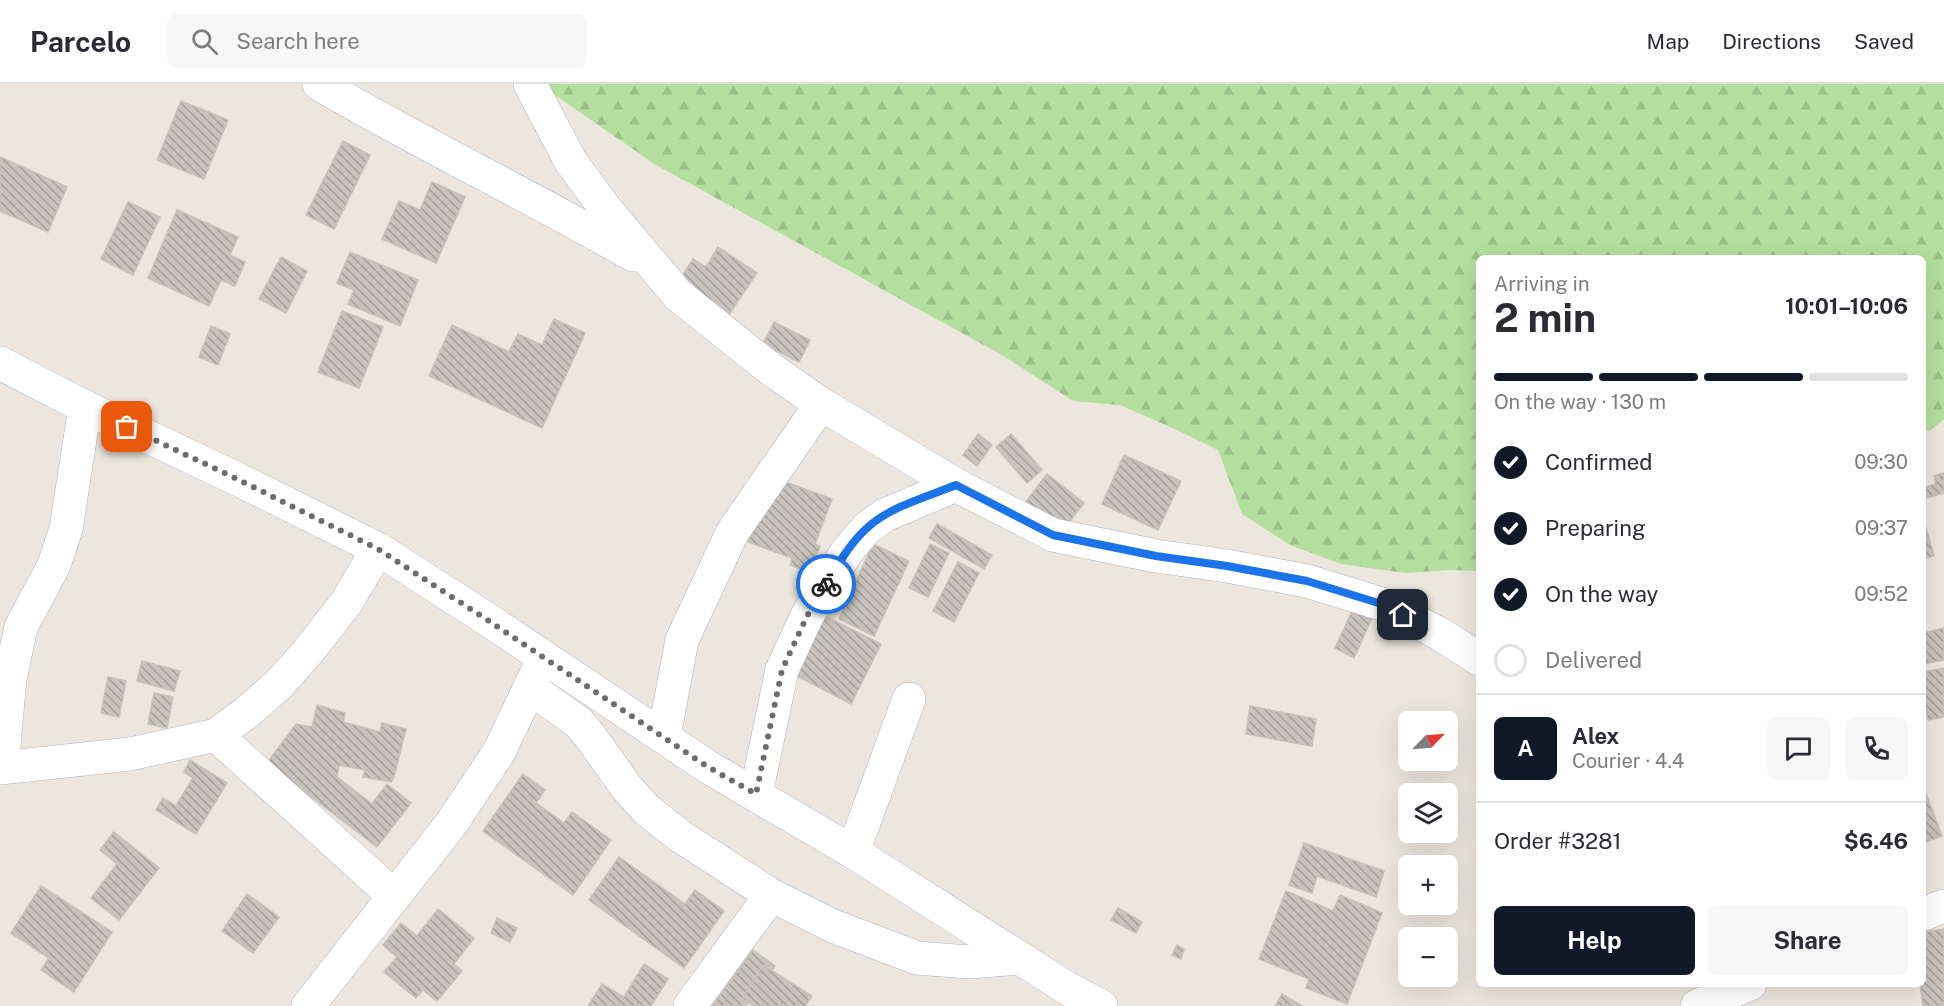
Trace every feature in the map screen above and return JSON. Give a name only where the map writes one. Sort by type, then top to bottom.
[{"type":"street","points":[[319,84],[431,147],[573,220],[652,266]]},
{"type":"street","points":[[530,84],[571,162],[608,212],[678,295],[768,367],[821,404],[956,485],[1053,535],[1156,556],[1307,581],[1385,605],[1440,634],[1476,657]]},
{"type":"street","points":[[0,363],[85,407],[378,549],[708,767],[853,852],[1020,958],[1064,998],[1101,1006]]},
{"type":"street","points":[[664,736],[682,640],[732,533],[821,404]]},
{"type":"street","points":[[85,407],[66,529],[54,565],[21,627],[10,679],[1,768],[130,754],[216,735],[279,684],[306,654],[346,603],[378,549]]},
{"type":"street","points":[[756,794],[782,670],[807,616],[848,550],[867,528],[885,515],[956,485]]},
{"type":"street","points":[[308,1006],[451,824],[499,752],[544,657]]},
{"type":"street","points":[[530,688],[578,722],[627,788],[647,810],[680,836],[771,895],[834,926],[918,958],[969,962],[1020,958]]},
{"type":"street","points":[[853,852],[909,699]]},
{"type":"street","points":[[216,735],[394,896]]},
{"type":"street","points":[[690,1006],[771,895]]},
{"type":"street","points":[[1926,913],[1944,906]]},
{"type":"street","points":[[1697,1006],[1746,993]]},
{"type":"green space","points":[[539,84],[1944,84],[1944,419],[1931,430],[1926,431],[1926,255],[1476,255],[1476,571],[1405,573],[1341,564],[1290,545],[1242,514],[1218,450],[1120,405],[1073,401],[1002,355],[656,165]]},
{"type":"building","points":[[181,101],[228,120],[204,179],[157,160]]},
{"type":"building","points":[[343,141],[370,155],[334,229],[306,215]]},
{"type":"building","points":[[0,157],[67,187],[48,232],[0,211]]},
{"type":"building","points":[[432,182],[465,197],[436,263],[382,239],[399,201],[420,210]]},
{"type":"building","points":[[128,202],[160,217],[133,275],[101,259]]},
{"type":"building","points":[[177,210],[238,237],[230,255],[245,262],[235,286],[221,280],[209,306],[148,278]]},
{"type":"building","points":[[718,247],[757,273],[726,319],[676,285],[693,259],[706,267]]},
{"type":"building","points":[[350,252],[418,280],[400,326],[348,304],[354,290],[337,283]]},
{"type":"building","points":[[281,257],[307,271],[286,313],[259,299]]},
{"type":"building","points":[[342,311],[383,327],[359,388],[318,372]]},
{"type":"building","points":[[554,319],[585,333],[542,428],[429,376],[452,325],[509,352],[518,334],[542,345]]},
{"type":"building","points":[[774,322],[810,340],[799,362],[763,344]]},
{"type":"building","points":[[211,326],[230,334],[218,365],[199,357]]},
{"type":"building","points":[[978,434],[992,445],[977,466],[963,455]]},
{"type":"building","points":[[1011,434],[1042,470],[1027,483],[996,447]]},
{"type":"building","points":[[1124,455],[1181,481],[1158,530],[1102,504]]},
{"type":"building","points":[[1944,473],[1944,493],[1926,498],[1926,487],[1936,484],[1934,476]]},
{"type":"building","points":[[1047,474],[1084,503],[1061,533],[1024,504]]},
{"type":"building","points":[[772,477],[832,499],[815,544],[820,546],[810,572],[790,565],[792,558],[748,542]]},
{"type":"building","points":[[937,524],[992,555],[984,569],[929,538]]},
{"type":"building","points":[[1926,528],[1934,556],[1926,558]]},
{"type":"building","points":[[873,544],[909,561],[874,636],[839,619]]},
{"type":"building","points":[[930,544],[949,553],[928,597],[909,588]]},
{"type":"building","points":[[958,562],[979,573],[954,622],[933,611]]},
{"type":"building","points":[[1353,609],[1372,618],[1354,658],[1335,648]]},
{"type":"building","points":[[825,616],[881,644],[851,704],[795,675]]},
{"type":"building","points":[[1944,628],[1944,660],[1926,663],[1926,632]]},
{"type":"building","points":[[142,661],[180,671],[174,691],[137,681]]},
{"type":"building","points":[[1944,668],[1944,717],[1928,720],[1926,671]]},
{"type":"building","points":[[108,677],[126,681],[119,717],[101,713]]},
{"type":"building","points":[[154,693],[173,697],[167,728],[148,724]]},
{"type":"building","points":[[317,705],[345,713],[343,722],[380,732],[382,723],[406,729],[391,782],[363,777],[365,770],[339,765],[337,777],[372,804],[387,784],[411,803],[377,847],[267,763],[296,724],[312,727]]},
{"type":"building","points":[[1250,706],[1316,719],[1312,746],[1246,734]]},
{"type":"building","points":[[190,760],[227,783],[196,834],[156,810],[163,798],[176,806],[193,778],[184,772]]},
{"type":"building","points":[[523,774],[545,790],[536,803],[564,823],[572,812],[611,840],[573,895],[483,831]]},
{"type":"building","points":[[1926,794],[1942,836],[1926,842]]},
{"type":"building","points":[[114,832],[159,868],[119,920],[91,898],[117,864],[100,850]]},
{"type":"building","points":[[1304,843],[1384,871],[1376,897],[1317,876],[1312,893],[1289,885]]},
{"type":"building","points":[[619,857],[685,904],[695,890],[724,911],[684,968],[589,900]]},
{"type":"building","points":[[41,886],[112,932],[74,992],[41,970],[49,958],[11,933]]},
{"type":"building","points":[[1286,891],[1333,911],[1340,895],[1382,913],[1347,1004],[1306,988],[1309,979],[1259,959]]},
{"type":"building","points":[[247,894],[279,917],[253,953],[222,931]]},
{"type":"building","points":[[1118,908],[1142,922],[1136,933],[1111,920]]},
{"type":"building","points":[[438,909],[474,938],[454,964],[462,971],[437,1001],[423,990],[416,998],[384,972],[397,957],[383,945],[401,923],[417,936]]},
{"type":"building","points":[[497,918],[517,928],[510,942],[491,933]]},
{"type":"building","points":[[1944,929],[1944,1006],[1923,1006],[1920,987],[1926,987],[1926,932]]},
{"type":"building","points":[[1177,945],[1184,949],[1181,959],[1172,955]]},
{"type":"building","points":[[753,950],[775,966],[746,1006],[712,1006]]},
{"type":"building","points":[[644,964],[668,979],[651,1006],[588,1006],[602,984],[624,997]]},
{"type":"building","points":[[763,965],[812,996],[805,1006],[754,1006],[742,999]]},
{"type":"building","points":[[1282,994],[1302,1006],[1275,1006]]},
{"type":"way so far","points":[[127,427],[378,549],[708,767],[756,794],[782,670],[807,616],[826,584]]},
{"type":"route","points":[[826,584],[848,550],[867,528],[885,515],[956,485],[1053,535],[1156,556],[1307,581],[1385,605],[1403,615]]}]
